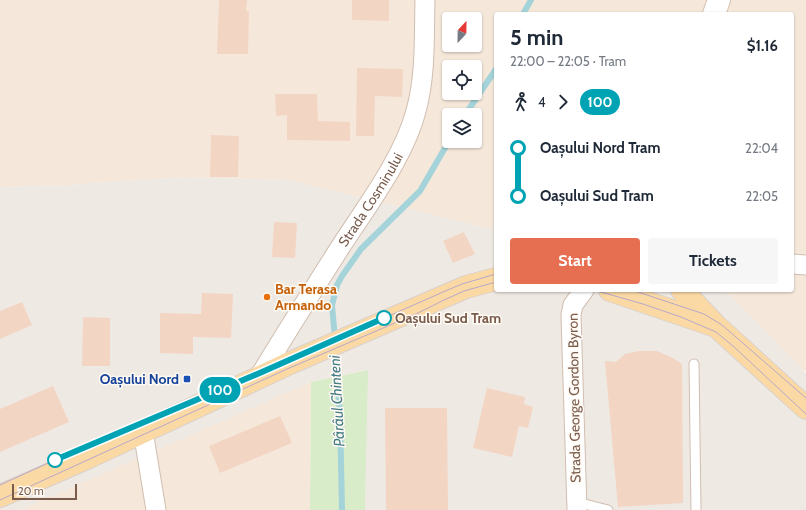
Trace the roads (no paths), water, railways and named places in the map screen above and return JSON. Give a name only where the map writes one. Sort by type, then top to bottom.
[{"type":"main road","points":[[715,12],[719,0]]},
{"type":"main road","points":[[0,496],[258,379],[290,363],[466,287],[494,280]]},
{"type":"main road","points":[[626,292],[650,295],[715,325]]},
{"type":"main road","points":[[686,292],[698,298],[715,325],[806,408]]},
{"type":"street","name":"Strada Cosminului","points":[[258,379],[371,201],[408,133],[416,112],[423,76],[425,0]]},
{"type":"street","points":[[794,264],[806,265]]},
{"type":"street","name":"Strada George Gordon Byron","points":[[577,506],[571,315],[573,304],[582,292]]},
{"type":"street","points":[[143,431],[156,510]]},
{"type":"lane","points":[[694,364],[696,510]]},
{"type":"lane","points":[[577,506],[608,510]]},
{"type":"waterway","name":"Pârâul Chinteni","points":[[524,12],[531,0]]},
{"type":"waterway","name":"Pârâul Chinteni","points":[[470,108],[494,72]]},
{"type":"waterway","name":"Pârâul Chinteni","points":[[335,339],[332,305],[337,285],[342,276],[361,249],[420,191],[445,148]]},
{"type":"waterway","name":"Pârâul Chinteni","points":[[335,348],[340,414],[342,510]]},
{"type":"tram line","points":[[0,485],[443,292],[462,284],[494,275]]},
{"type":"tram line","points":[[0,500],[287,369],[416,314],[464,291],[494,283]]},
{"type":"tram line","points":[[601,292],[681,317],[716,332],[806,414]]},
{"type":"tram line","points":[[638,292],[704,314],[722,325],[806,398]]},
{"type":"tram line","name":"100","points":[[55,460],[262,372],[384,318]]},
{"type":"place","name":"Bar Terasa Armando","points":[[267,297]]},
{"type":"place","name":"Oașului Sud Tram","points":[[384,318]]},
{"type":"place","name":"Oașului Nord","points":[[187,379]]}]
